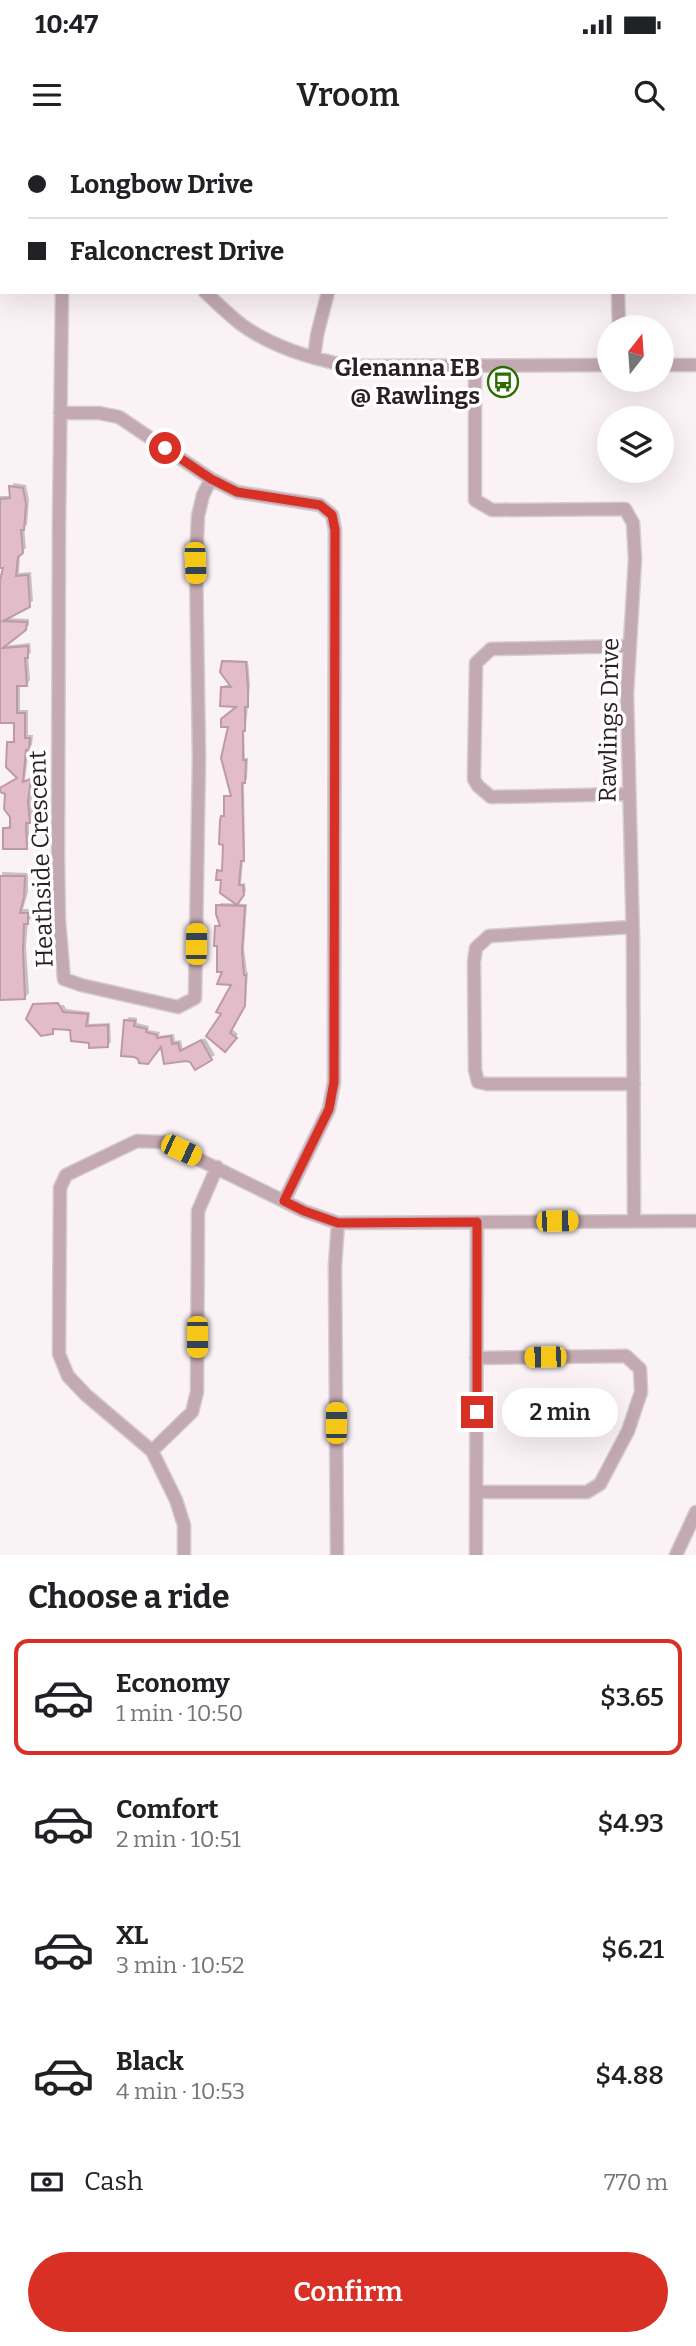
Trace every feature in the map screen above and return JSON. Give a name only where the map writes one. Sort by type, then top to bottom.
[{"type":"street","name":"Heathside Crescent","points":[[62,294],[59,921],[64,979],[178,1007],[195,998],[199,758],[195,563],[198,516],[203,495],[211,479]]},
{"type":"street","points":[[207,294],[242,325],[272,343],[314,358],[348,366],[597,365]]},
{"type":"street","points":[[314,358],[327,294]]},
{"type":"street","points":[[618,294],[619,315]]},
{"type":"street","points":[[674,365],[696,365]]},
{"type":"street","name":"Rawlings Drive","points":[[475,366],[475,500],[492,510],[625,509],[634,523],[635,559],[627,694],[635,1084],[634,1220]]},
{"type":"street","points":[[60,413],[99,413],[119,417],[211,479],[237,492],[320,505],[332,515],[335,530],[334,1082],[329,1109],[284,1201]]},
{"type":"street","points":[[628,794],[491,797],[474,779],[474,767],[476,663],[491,649],[630,646]]},
{"type":"street","points":[[631,927],[489,936],[476,948],[474,962],[475,1070],[478,1082],[487,1084],[635,1084]]},
{"type":"street","points":[[184,1555],[184,1525],[176,1500],[152,1451],[86,1395],[68,1376],[59,1354],[60,1188],[66,1175],[137,1141],[163,1142],[304,1211],[338,1223],[696,1221]]},
{"type":"street","points":[[152,1451],[192,1412],[197,1392],[198,1211],[217,1167]]},
{"type":"street","points":[[476,1555],[477,1222]]},
{"type":"street","points":[[337,1555],[335,1265],[338,1223]]},
{"type":"street","points":[[476,1358],[626,1356],[640,1369],[641,1392],[628,1431],[600,1483],[587,1492],[477,1492]]},
{"type":"street","points":[[676,1555],[696,1512]]},
{"type":"building","points":[[9,486],[23,488],[26,504],[24,530],[21,530],[23,553],[18,557],[16,576],[28,575],[30,607],[3,621],[27,622],[26,630],[3,648],[28,646],[28,658],[25,658],[27,686],[17,686],[17,713],[25,713],[25,738],[30,738],[23,782],[31,779],[28,801],[30,823],[26,823],[27,849],[3,849],[3,828],[10,828],[10,817],[4,809],[5,794],[0,792],[0,788],[17,778],[6,767],[7,742],[14,742],[14,723],[0,723],[0,580],[3,568],[0,568],[0,499],[10,498]]},
{"type":"building","points":[[222,661],[246,662],[248,688],[248,707],[245,707],[243,731],[243,760],[246,760],[245,783],[242,783],[244,861],[241,861],[239,885],[243,885],[244,895],[237,905],[220,893],[221,880],[216,880],[217,870],[222,871],[223,845],[219,844],[224,796],[231,796],[221,758],[228,727],[221,727],[221,719],[236,707],[220,706],[221,687],[231,687],[220,672]]},
{"type":"building","points":[[0,876],[25,876],[20,913],[28,913],[28,924],[24,924],[23,951],[25,999],[0,1000]]},
{"type":"building","points":[[216,905],[245,906],[242,952],[246,975],[245,1006],[230,1033],[237,1038],[225,1052],[206,1036],[221,1014],[216,1012],[231,985],[217,984],[222,972],[217,972],[217,946],[214,946],[215,926],[220,926]]},
{"type":"building","points":[[58,1003],[63,1012],[88,1014],[86,1026],[108,1025],[108,1047],[89,1048],[89,1043],[71,1041],[70,1030],[53,1029],[53,1034],[41,1036],[26,1019],[33,1004]]},
{"type":"building","points":[[124,1020],[135,1021],[134,1026],[147,1029],[146,1032],[157,1035],[157,1038],[171,1036],[172,1044],[178,1043],[180,1051],[201,1040],[212,1060],[195,1070],[190,1062],[186,1061],[164,1064],[161,1047],[148,1064],[139,1063],[134,1057],[121,1056]]},
{"type":"place","name":"Glenanna EB @ Rawlings","points":[[503,382]]},
{"type":"route","points":[[165,448],[211,479],[237,492],[320,505],[332,515],[335,530],[334,1082],[329,1109],[284,1201],[338,1223],[477,1222],[477,1412]]}]
